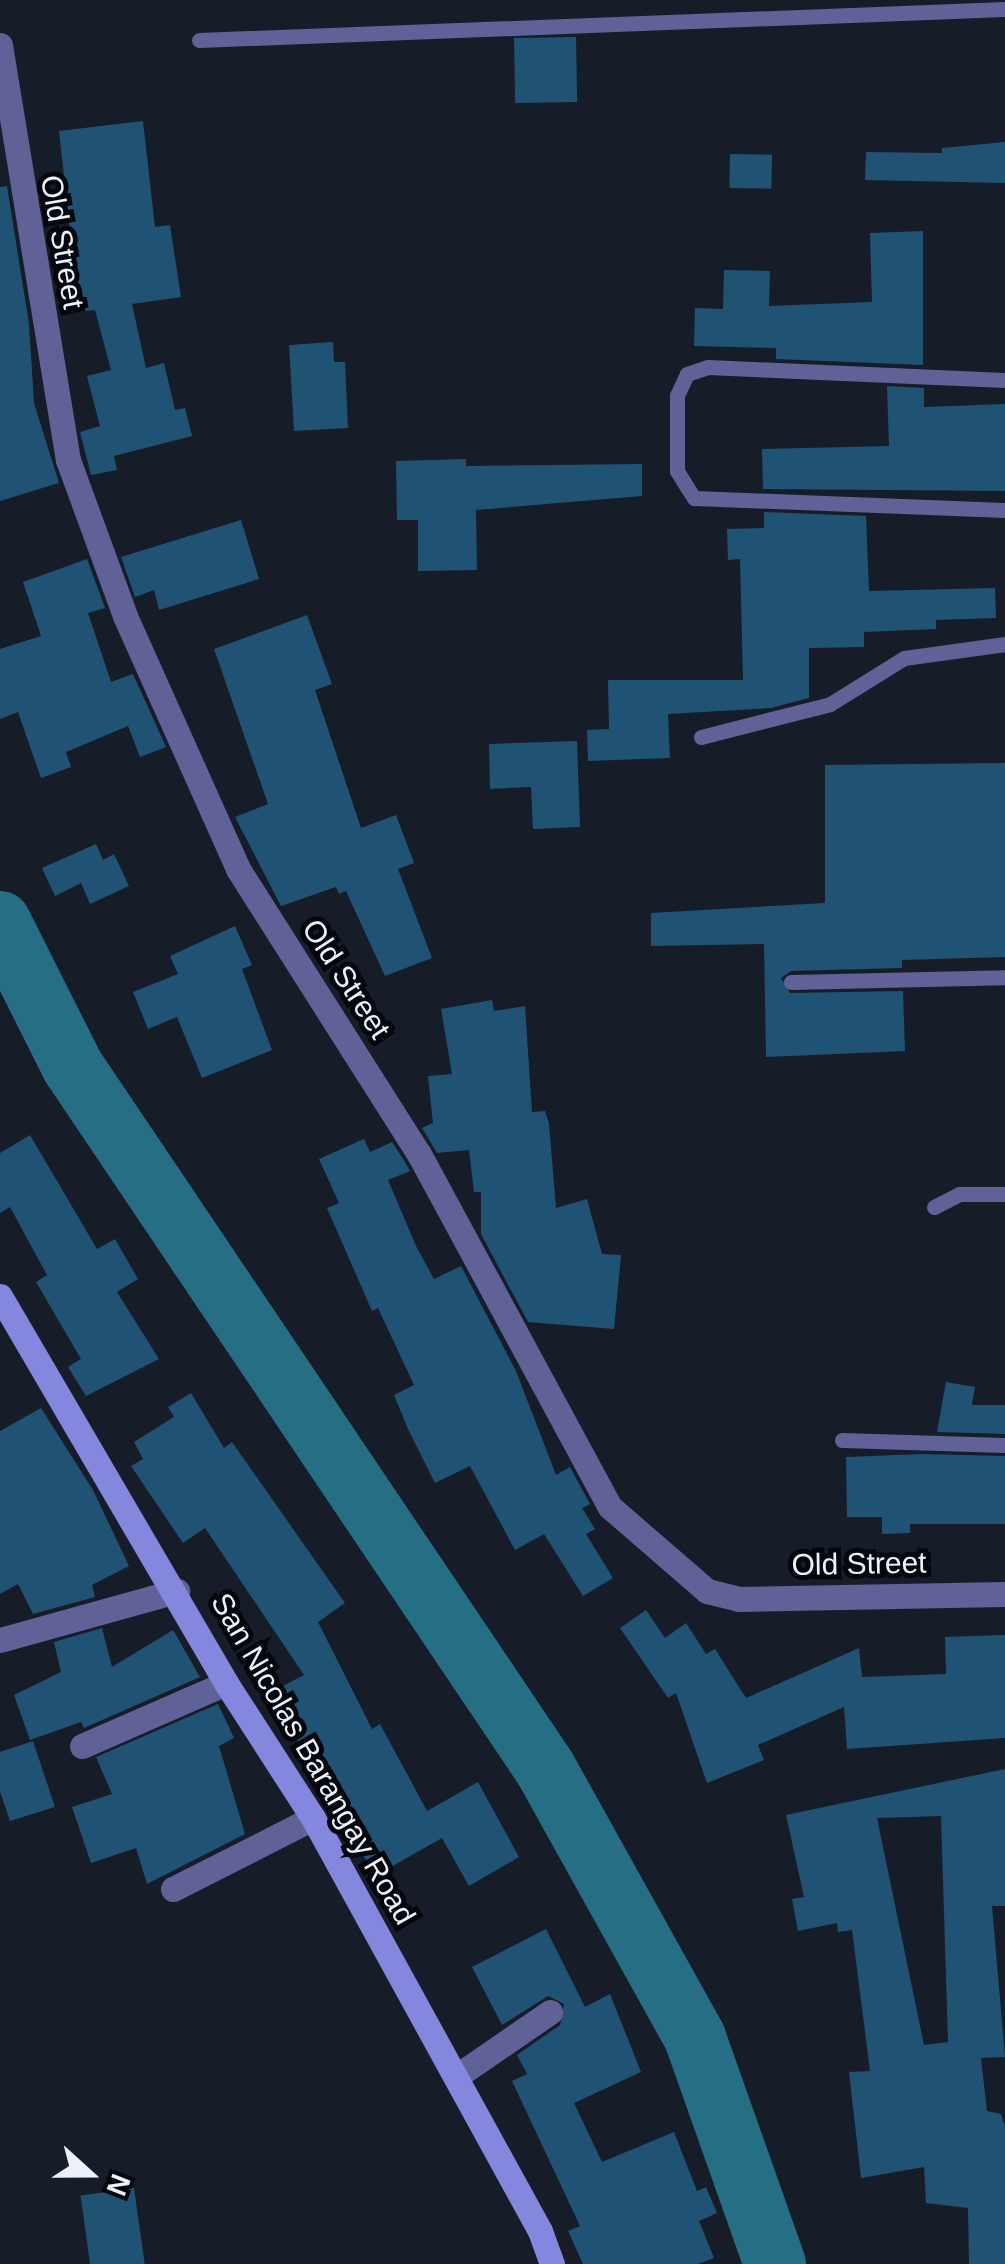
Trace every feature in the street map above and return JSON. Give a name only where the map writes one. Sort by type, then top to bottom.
[{"type":"street","name":"Old Street","points":[[0,45],[68,460],[125,616],[238,869],[419,1154],[610,1507],[707,1591],[738,1599],[1005,1594]]},
{"type":"street","name":"San Nicolas Barangay Road","points":[[0,1296],[226,1682],[313,1818],[457,2076],[552,2264]]},
{"type":"street","points":[[0,1640],[176,1591]]},
{"type":"street","points":[[82,1746],[226,1682]]},
{"type":"street","points":[[174,1889],[313,1818]]},
{"type":"street","points":[[457,2076],[550,2012]]},
{"type":"lane","points":[[199,40],[1005,9]]},
{"type":"lane","points":[[1005,380],[708,366],[687,374],[677,394],[677,471],[694,498],[1005,510]]},
{"type":"lane","points":[[702,737],[830,704],[904,658],[1005,644]]},
{"type":"lane","points":[[791,982],[1005,977]]},
{"type":"lane","points":[[934,1207],[960,1194],[1005,1194]]},
{"type":"lane","points":[[842,1440],[1005,1445]]},
{"type":"building","points":[[576,37],[577,102],[515,103],[514,38]]},
{"type":"building","points":[[143,121],[155,227],[170,225],[181,297],[132,304],[146,368],[164,363],[175,410],[185,408],[192,436],[114,456],[117,470],[91,475],[80,432],[100,426],[87,376],[111,370],[95,310],[79,312],[59,131]]},
{"type":"building","points":[[1005,142],[1005,183],[865,180],[866,152],[942,153],[942,148]]},
{"type":"building","points":[[730,154],[772,155],[771,189],[729,188]]},
{"type":"building","points":[[7,186],[29,324],[34,403],[59,483],[0,501],[0,187]]},
{"type":"building","points":[[923,231],[923,365],[776,359],[776,348],[694,346],[695,308],[723,309],[724,270],[770,271],[769,306],[872,302],[870,233]]},
{"type":"building","points":[[333,342],[334,362],[345,362],[348,428],[294,431],[289,345]]},
{"type":"building","points":[[887,386],[924,388],[924,407],[1005,404],[1005,491],[763,489],[762,449],[889,446]]},
{"type":"building","points":[[466,459],[466,466],[642,464],[642,496],[476,510],[477,570],[418,571],[418,520],[397,520],[396,461]]},
{"type":"building","points":[[764,512],[866,516],[869,591],[995,588],[996,618],[936,620],[936,629],[864,632],[864,647],[809,648],[809,698],[771,708],[668,714],[670,758],[588,761],[587,730],[609,729],[608,680],[743,680],[740,559],[728,560],[727,529],[764,528]]},
{"type":"building","points":[[241,520],[259,579],[159,610],[154,590],[135,597],[121,557]]},
{"type":"building","points":[[87,559],[105,608],[88,613],[111,682],[133,674],[166,747],[140,757],[128,726],[66,752],[71,767],[41,778],[18,712],[0,719],[0,649],[41,636],[23,582]]},
{"type":"building","points":[[307,615],[332,684],[315,690],[361,828],[396,815],[414,863],[398,869],[432,958],[385,976],[346,891],[339,894],[336,887],[281,906],[235,817],[268,804],[214,649]]},
{"type":"building","points":[[577,741],[580,827],[533,829],[531,787],[490,789],[489,744]]},
{"type":"building","points":[[1005,763],[1005,957],[902,960],[902,968],[791,971],[781,978],[790,993],[903,991],[905,1051],[766,1057],[764,944],[651,946],[651,913],[825,903],[825,765]]},
{"type":"building","points":[[96,844],[103,860],[114,854],[129,886],[90,904],[81,883],[55,896],[42,868]]},
{"type":"building","points":[[235,926],[252,965],[242,969],[272,1050],[202,1078],[177,1017],[148,1029],[133,992],[178,974],[170,956]]},
{"type":"building","points":[[492,1000],[494,1011],[525,1006],[532,1112],[545,1111],[549,1124],[556,1208],[587,1199],[602,1254],[621,1255],[614,1329],[528,1322],[481,1234],[481,1192],[474,1192],[469,1150],[437,1153],[422,1128],[433,1123],[428,1076],[452,1074],[441,1009]]},
{"type":"building","points":[[30,1135],[97,1249],[115,1239],[138,1279],[117,1292],[159,1359],[86,1396],[68,1367],[81,1359],[36,1282],[47,1275],[10,1207],[0,1213],[0,1153]]},
{"type":"building","points":[[364,1139],[370,1152],[392,1142],[405,1162],[410,1171],[388,1180],[416,1246],[434,1279],[461,1266],[516,1371],[556,1475],[570,1467],[590,1504],[582,1508],[595,1529],[586,1534],[613,1578],[583,1596],[544,1534],[515,1550],[470,1466],[435,1483],[408,1429],[394,1395],[414,1385],[378,1308],[372,1311],[327,1208],[339,1203],[319,1159]]},
{"type":"building","points":[[946,1382],[975,1387],[972,1405],[1005,1405],[1005,1434],[937,1432]]},
{"type":"building","points":[[191,1393],[224,1448],[232,1442],[345,1603],[318,1622],[372,1729],[380,1724],[427,1811],[478,1782],[519,1857],[469,1886],[442,1838],[375,1876],[342,1817],[335,1821],[275,1690],[304,1675],[205,1528],[183,1543],[131,1466],[143,1459],[134,1442],[174,1417],[168,1407]]},
{"type":"building","points":[[41,1408],[93,1490],[129,1566],[92,1585],[95,1597],[33,1614],[18,1584],[0,1594],[0,1431]]},
{"type":"building","points":[[1005,1456],[1005,1524],[910,1524],[910,1533],[882,1534],[882,1517],[847,1517],[846,1457]]},
{"type":"building","points":[[646,1610],[665,1638],[686,1623],[706,1654],[715,1649],[746,1698],[859,1648],[862,1677],[946,1674],[945,1637],[1005,1635],[1005,1738],[847,1749],[844,1707],[758,1745],[764,1760],[707,1783],[676,1693],[668,1698],[620,1628]]},
{"type":"building","points":[[102,1628],[112,1667],[173,1630],[200,1677],[84,1728],[81,1722],[30,1740],[14,1695],[61,1672],[54,1642]]},
{"type":"building","points":[[218,1704],[234,1738],[219,1746],[245,1834],[147,1884],[136,1848],[91,1863],[72,1807],[112,1794],[96,1757]]},
{"type":"building","points":[[33,1741],[55,1807],[10,1821],[0,1791],[0,1752]]},
{"type":"building","points":[[1005,1769],[1005,1906],[992,1906],[1005,2057],[981,2058],[987,2111],[1001,2114],[1005,2127],[1005,2264],[969,2264],[968,2208],[926,2203],[924,2167],[861,2178],[849,2072],[870,2071],[852,1930],[838,1932],[837,1923],[798,1931],[792,1899],[804,1897],[786,1815]],"holes":[[[941,1816],[948,2042],[924,2045],[877,1818]]]},
{"type":"building","points":[[546,1929],[585,2007],[610,1994],[641,2072],[574,2103],[602,2162],[674,2132],[697,2191],[706,2187],[717,2213],[699,2221],[714,2258],[698,2264],[583,2264],[568,2231],[580,2226],[512,2081],[527,2074],[517,2055],[560,2025],[564,2004],[548,1996],[502,2025],[472,1967]]},
{"type":"building","points":[[134,2188],[145,2264],[90,2264],[81,2196]]},
{"type":"waterway","points":[[0,922],[73,1067],[545,1768],[695,2038],[775,2264]]}]
